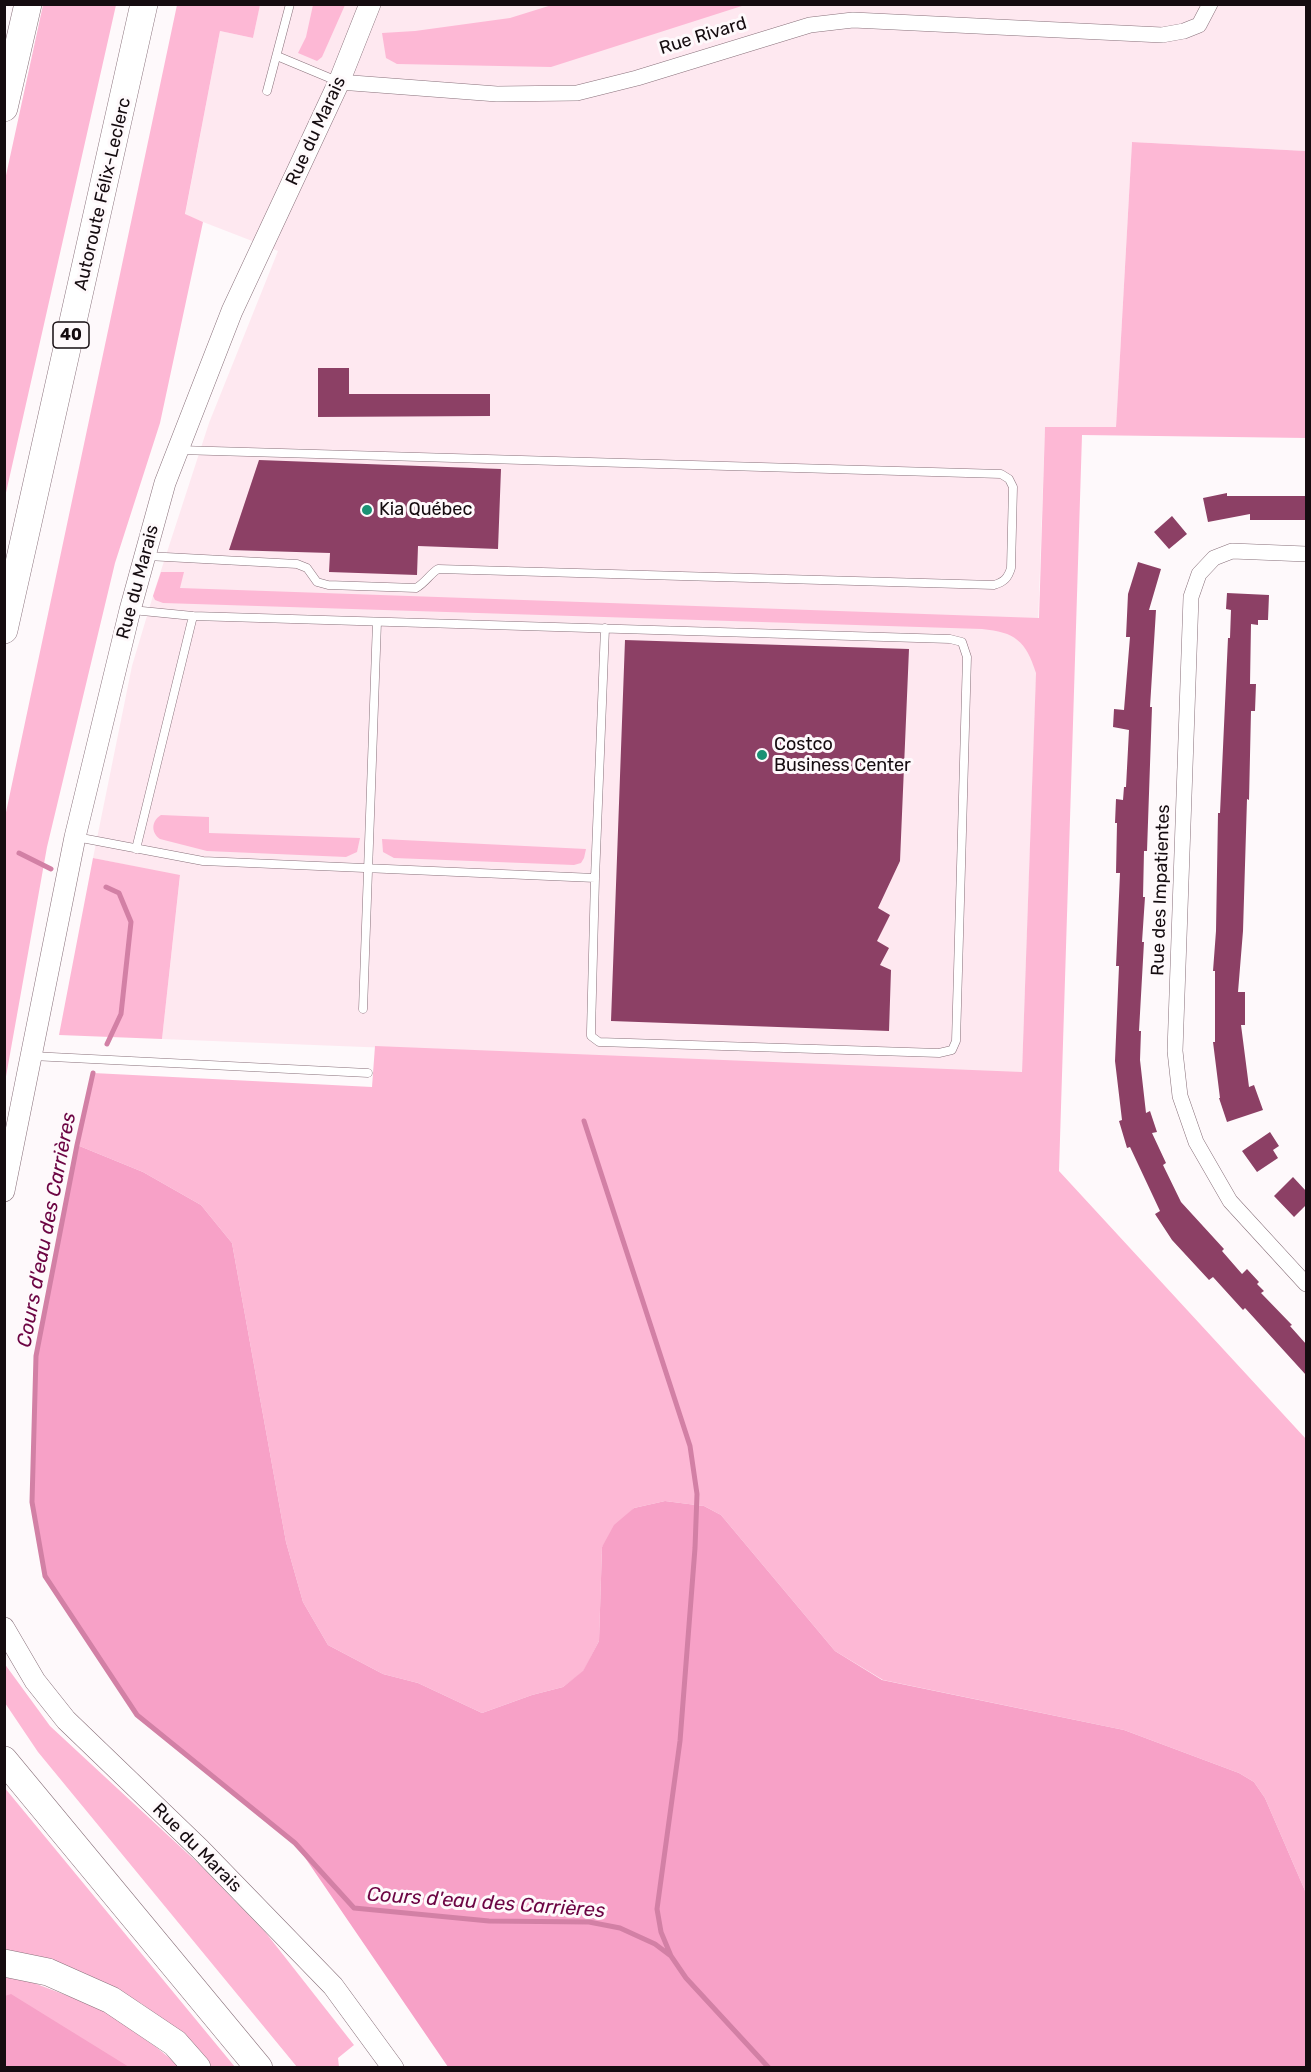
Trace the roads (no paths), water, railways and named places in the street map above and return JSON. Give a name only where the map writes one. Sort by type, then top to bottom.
[{"type":"highway","points":[[4,108],[28,4]]},
{"type":"highway","name":"Autoroute Félix-Leclerc","points":[[4,630],[144,4]]},
{"type":"highway","points":[[4,1760],[259,2067]]},
{"type":"highway","points":[[4,1963],[48,1972],[111,2000],[175,2043],[197,2067]]},
{"type":"street","name":"Rue du Marais","points":[[4,1191],[75,837],[130,610],[165,483],[232,311],[339,82],[370,4]]},
{"type":"street","name":"Rue Rivard","points":[[339,82],[497,94],[577,93],[637,78],[810,25],[853,20],[1162,35],[1184,31],[1199,25],[1210,4]]},
{"type":"street","name":"Rue des Impatientes","points":[[1306,554],[1232,550],[1214,558],[1199,574],[1191,597],[1175,1051],[1180,1096],[1196,1142],[1230,1201],[1306,1284]]},
{"type":"street","name":"Rue du Marais","points":[[4,1628],[35,1681],[66,1720],[200,1849],[333,1986],[393,2067]]},
{"type":"lane","points":[[267,91],[290,4]]},
{"type":"lane","points":[[277,56],[339,82]]},
{"type":"lane","points":[[145,556],[297,564],[307,568],[317,582],[328,585],[416,588],[438,569],[994,585],[1003,582],[1009,576],[1011,568],[1013,487],[1009,478],[1001,474],[177,449]]},
{"type":"lane","points":[[130,610],[194,616],[605,628],[951,639],[962,642],[967,657],[954,1046],[946,1053],[599,1042],[591,1036],[605,628]]},
{"type":"lane","points":[[136,849],[194,616]]},
{"type":"lane","points":[[363,1009],[377,622]]},
{"type":"lane","points":[[75,837],[203,861],[595,878]]},
{"type":"lane","points":[[31,1056],[368,1073]]},
{"type":"waterway","name":"Cours d'eau des Carrières","points":[[19,853],[51,869]]},
{"type":"waterway","name":"Cours d'eau des Carrières","points":[[106,887],[119,893],[131,922],[121,1014],[107,1044]]},
{"type":"waterway","name":"Cours d'eau des Carrières","points":[[93,1073],[36,1356],[32,1502],[45,1576],[137,1715],[295,1843],[354,1908],[489,1921],[589,1922],[620,1928],[655,1944],[671,1956],[686,1978],[769,2068]]},
{"type":"waterway","points":[[584,1121],[690,1446],[697,1494],[680,1741],[657,1909],[661,1932],[671,1956]]},
{"type":"place","name":"Kia Québec","points":[[367,510]]},
{"type":"place","name":"Costco Business Center","points":[[762,755]]}]
